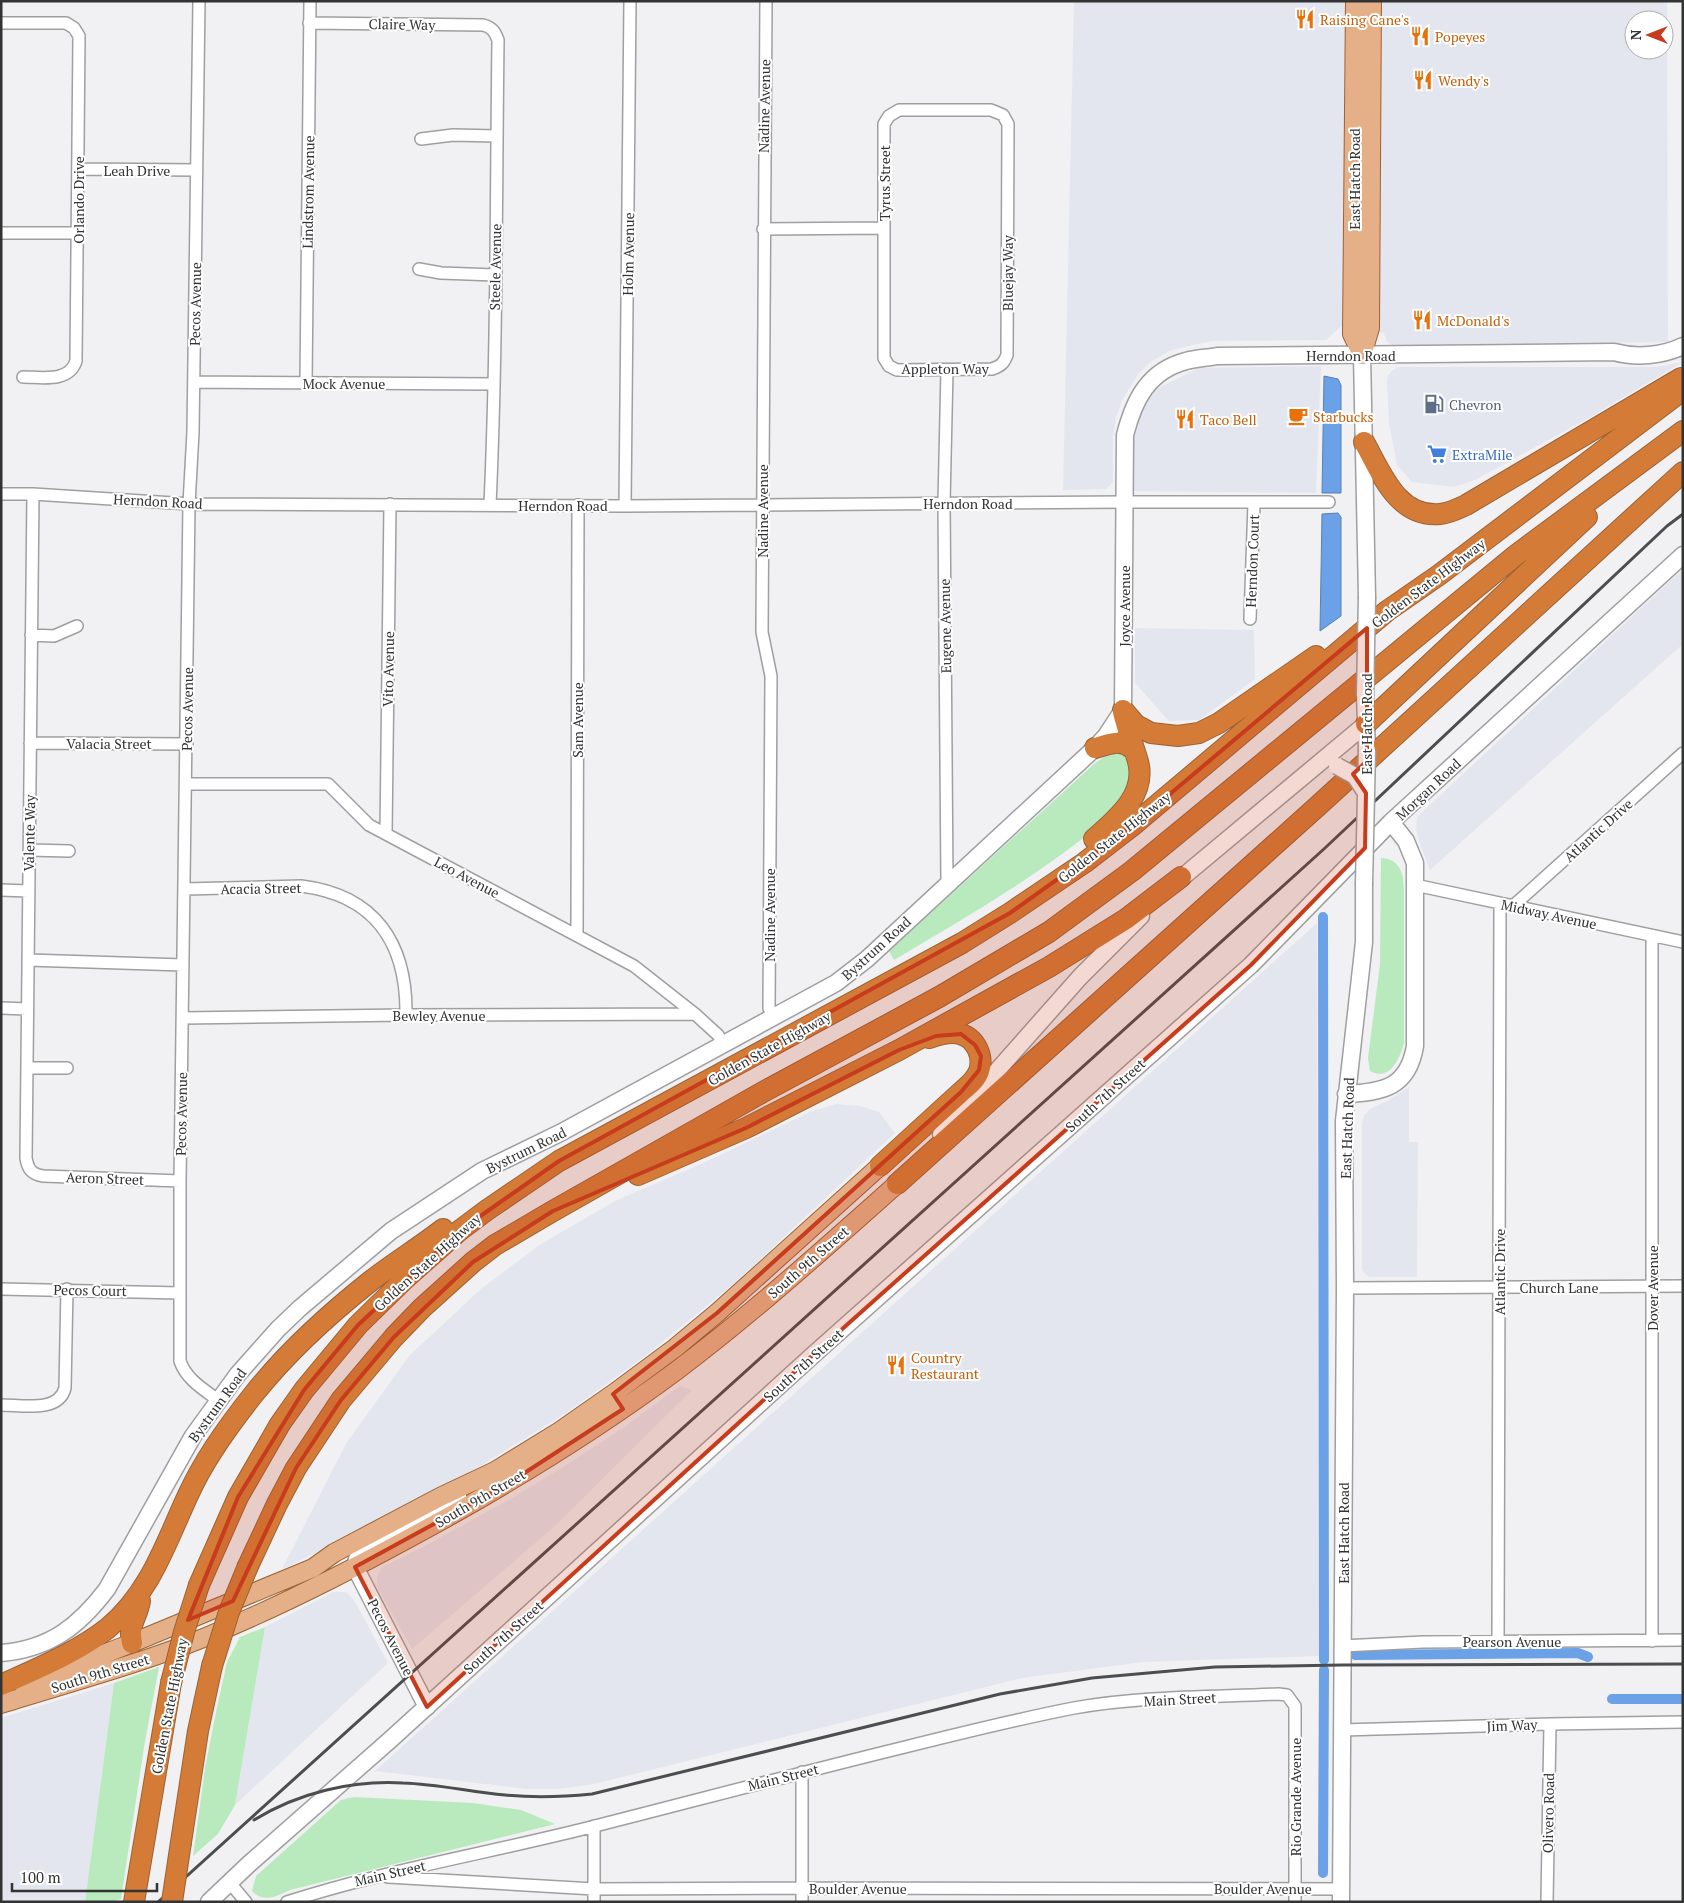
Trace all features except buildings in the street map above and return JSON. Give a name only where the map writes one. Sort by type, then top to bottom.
[{"type":"highway","points":[[1364,442],[1390,489],[1398,499],[1423,512],[1440,514],[1466,505],[1683,377]]},
{"type":"highway","name":"Golden State Highway","points":[[134,1902],[171,1683],[184,1632],[200,1585],[238,1497],[280,1424],[304,1390],[358,1325],[406,1278],[459,1231],[559,1161],[962,943],[1010,913],[1084,862],[1132,826],[1387,611],[1439,576],[1683,390]]},
{"type":"highway","points":[[1366,724],[1558,543],[1683,432]]},
{"type":"highway","points":[[172,1902],[198,1731],[212,1666],[228,1612],[276,1504],[296,1468],[341,1400],[367,1368],[422,1308],[466,1268],[495,1245],[763,1092],[940,997],[1049,932],[1132,871],[1509,560],[1683,432]]},
{"type":"highway","points":[[897,1184],[1334,791],[1683,472]]},
{"type":"highway","points":[[1123,710],[1136,725],[1151,733],[1178,736],[1199,733],[1219,724],[1332,645],[1387,611]]},
{"type":"highway","points":[[1010,913],[1117,820],[1132,801],[1138,780],[1138,759],[1133,749],[1123,710]]},
{"type":"highway","points":[[1095,748],[1119,742],[1126,743],[1133,749]]},
{"type":"highway","points":[[553,1211],[746,1128],[899,1050],[1049,967],[1126,918],[1181,877]]},
{"type":"highway","points":[[880,1166],[974,1080],[979,1070],[981,1056],[970,1040],[960,1034],[948,1033],[899,1050]]},
{"type":"highway","points":[[132,1643],[131,1624],[139,1609],[142,1592],[189,1492],[216,1447],[254,1394],[297,1346],[361,1289],[475,1205],[559,1161]]},
{"type":"highway","points":[[1,1686],[74,1650],[92,1639],[108,1627],[142,1592]]},
{"type":"main road","name":"East Hatch Road","points":[[1355,1],[1352,334],[1362,355]]},
{"type":"main road","name":"East Hatch Road","points":[[1362,355],[1370,328],[1372,1]]},
{"type":"main road","name":"South 9th Street","points":[[1,1686],[47,1676],[313,1568],[334,1553],[440,1497],[495,1471],[613,1394],[675,1348],[717,1313],[880,1166]]},
{"type":"main road","name":"South 9th Street","points":[[1,1704],[153,1657],[232,1625],[320,1585],[406,1541],[509,1483],[623,1409],[677,1370],[734,1325],[897,1184]]},
{"type":"main road","points":[[613,1394],[623,1409]]},
{"type":"main road","points":[[313,1568],[333,1564],[355,1567]]},
{"type":"main road","points":[[132,1643],[144,1655],[153,1657]]},
{"type":"street","name":"Pecos Avenue","points":[[198,1],[194,382],[189,504],[180,1180],[180,1361],[183,1370],[193,1381],[218,1400]]},
{"type":"street","name":"Lindstrom Avenue","points":[[306,383],[310,1]]},
{"type":"street","name":"Holm Avenue","points":[[625,506],[630,1]]},
{"type":"street","name":"Nadine Avenue","points":[[766,1],[763,229],[762,632],[771,676],[769,1008],[774,1018]]},
{"type":"street","name":"Orlando Drive","points":[[1,22],[66,23],[74,28],[79,36],[76,361],[71,372],[61,376],[22,377]]},
{"type":"street","name":"Claire Way","points":[[310,23],[483,25],[492,30]]},
{"type":"street","name":"Steele Avenue","points":[[490,505],[494,384],[498,40],[492,30]]},
{"type":"street","name":"Tyrus Street","points":[[889,366],[883,353],[884,124],[888,116],[899,110],[990,110],[1003,115]]},
{"type":"street","name":"Bluejay Way","points":[[1001,365],[1007,354],[1008,124],[1003,115]]},
{"type":"street","points":[[421,139],[453,135],[497,136]]},
{"type":"street","name":"Leah Drive","points":[[78,169],[196,170]]},
{"type":"street","points":[[763,229],[884,228]]},
{"type":"street","points":[[1,233],[78,233]]},
{"type":"street","points":[[419,269],[441,274],[495,275]]},
{"type":"street","name":"Herndon Road","points":[[1124,502],[1124,448],[1131,413],[1142,391],[1161,373],[1186,360],[1217,356],[1614,352],[1625,355],[1642,355],[1672,351],[1683,346]]},
{"type":"street","name":"East Hatch Road","points":[[1341,1895],[1345,1288],[1344,1121],[1364,942],[1367,750],[1365,696],[1368,597],[1362,355]]},
{"type":"street","name":"Appleton Way","points":[[889,366],[897,370],[947,370],[992,369],[1001,365]]},
{"type":"street","name":"Eugene Avenue","points":[[947,370],[944,503],[947,883]]},
{"type":"street","name":"Mock Avenue","points":[[194,382],[494,384]]},
{"type":"street","name":"Herndon Road","points":[[1,494],[33,494],[189,504],[625,506],[1329,502]]},
{"type":"street","name":"Valente Way","points":[[31,1171],[27,1166],[26,1158],[26,1068],[33,494]]},
{"type":"street","name":"Joyce Avenue","points":[[1123,710],[1124,502]]},
{"type":"street","name":"Herndon Court","points":[[1250,619],[1254,503]]},
{"type":"street","name":"Vito Avenue","points":[[386,834],[390,504]]},
{"type":"street","name":"Sam Avenue","points":[[577,935],[578,505]]},
{"type":"street","name":"Morgan Road","points":[[1346,1094],[1376,1092],[1389,1087],[1402,1077],[1409,1068],[1415,1046],[1415,863],[1406,841],[1391,822],[1683,555]]},
{"type":"street","points":[[31,635],[54,636],[77,626]]},
{"type":"street","name":"Bystrum Road","points":[[1,1653],[31,1648],[48,1642],[81,1621],[93,1608],[107,1589],[188,1444],[238,1374],[278,1329],[320,1290],[391,1230],[482,1171],[560,1133],[724,1046],[817,995],[852,972],[1095,748],[1106,736],[1123,710]]},
{"type":"street","points":[[897,1184],[1080,977],[1181,877],[1366,724]]},
{"type":"street","name":"Valacia Street","points":[[30,743],[187,744]]},
{"type":"street","name":"Atlantic Drive","points":[[1513,906],[1683,753]]},
{"type":"street","points":[[1305,773],[1321,767],[1337,766],[1355,776],[1366,793]]},
{"type":"street","name":"Leo Avenue","points":[[186,784],[328,784],[369,825],[634,966],[695,1014],[718,1035],[724,1046]]},
{"type":"street","name":"South 7th Street","points":[[209,1902],[427,1707],[813,1355],[1251,965],[1391,822]]},
{"type":"street","points":[[29,850],[69,851]]},
{"type":"street","name":"Midway Avenue","points":[[1415,885],[1683,942]]},
{"type":"street","name":"Acacia Street","points":[[184,889],[301,886],[318,888],[347,899],[372,917],[388,936],[396,950],[405,982],[406,1015]]},
{"type":"street","points":[[1,890],[28,890]]},
{"type":"street","name":"Atlantic Drive","points":[[1498,1642],[1500,903]]},
{"type":"street","name":"Dover Avenue","points":[[1652,936],[1652,1640]]},
{"type":"street","points":[[28,960],[183,964]]},
{"type":"street","points":[[1,1008],[27,1009]]},
{"type":"street","name":"Bewley Avenue","points":[[183,1018],[695,1014]]},
{"type":"street","points":[[26,1068],[67,1068]]},
{"type":"street","name":"Aeron Street","points":[[31,1171],[43,1176],[180,1180]]},
{"type":"street","name":"Church Lane","points":[[1345,1288],[1683,1286]]},
{"type":"street","name":"Pecos Court","points":[[1,1289],[180,1293]]},
{"type":"street","points":[[1,1405],[47,1405],[59,1400],[63,1395],[65,1388],[67,1290]]},
{"type":"street","points":[[355,1567],[361,1553],[425,1518],[440,1507],[477,1486],[495,1471]]},
{"type":"street","name":"Pecos Avenue","points":[[355,1567],[427,1707]]},
{"type":"street","name":"Pearson Avenue","points":[[1342,1646],[1423,1642],[1683,1640]]},
{"type":"street","name":"Main Street","points":[[287,1902],[336,1886],[594,1826],[996,1724],[1076,1708],[1140,1701],[1287,1695]]},
{"type":"street","name":"Rio Grande Avenue","points":[[1287,1695],[1295,1706],[1295,1902]]},
{"type":"street","name":"Jim Way","points":[[1342,1730],[1683,1722]]},
{"type":"street","name":"Olivero Road","points":[[1547,1902],[1550,1724]]},
{"type":"street","points":[[802,1772],[802,1902]]},
{"type":"street","points":[[594,1826],[594,1902]]},
{"type":"street","name":"Boulder Avenue","points":[[376,1876],[594,1889],[1296,1888],[1341,1895]]},
{"type":"street","points":[[230,1883],[246,1902]]},
{"type":"highlighted area","points":[[1367,628],[1367,761],[1353,774],[1366,793],[1365,848],[1251,965],[813,1355],[427,1707],[355,1567],[509,1483],[623,1409],[613,1394],[717,1313],[961,1092],[979,1070],[981,1056],[975,1045],[961,1034],[936,1036],[899,1050],[746,1128],[553,1211],[473,1262],[394,1337],[341,1400],[296,1468],[233,1601],[188,1620],[238,1497],[304,1390],[358,1325],[459,1231],[559,1161],[1010,913],[1132,826]]},
{"type":"shaded area","points":[[1074,1],[1667,1],[1667,10],[1624,10],[1624,60],[1667,60],[1668,342],[1394,346],[1387,342],[1384,333],[1341,326],[1326,340],[1212,341],[1188,346],[1169,351],[1149,363],[1139,373],[1122,400],[1116,417],[1113,437],[1113,482],[1106,489],[1063,490]]},
{"type":"shaded area","points":[[1683,362],[1587,419],[1475,480],[1454,487],[1412,482],[1397,465],[1389,423],[1387,382],[1388,375],[1399,367],[1656,367]]},
{"type":"shaded area","points":[[1321,366],[1316,493],[1130,491],[1131,430],[1152,391],[1199,368]]},
{"type":"shaded area","points":[[1683,569],[1683,644],[1430,870],[1416,829],[1417,817]]},
{"type":"shaded area","points":[[1135,628],[1254,630],[1255,679],[1199,720],[1169,721],[1135,683]]},
{"type":"shaded area","points":[[1317,923],[1319,1656],[1143,1662],[1022,1678],[594,1784],[559,1789],[527,1789],[375,1771]]},
{"type":"shaded area","points":[[1409,1087],[1409,1142],[1418,1142],[1417,1277],[1370,1277],[1362,1270],[1362,1124],[1364,1115],[1370,1109]]},
{"type":"shaded area","points":[[836,1104],[860,1106],[879,1112],[895,1133],[737,1281],[648,1354],[566,1413],[456,1481],[355,1534],[282,1569],[347,1442],[410,1355],[482,1288],[541,1244],[615,1201],[701,1164],[810,1112]]},
{"type":"shaded area","points":[[680,1386],[692,1390],[555,1526],[412,1649],[377,1587],[377,1577],[382,1567],[509,1500],[623,1428]]},
{"type":"shaded area","points":[[333,1592],[346,1592],[354,1600],[388,1663],[235,1805],[265,1627]]},
{"type":"shaded area","points":[[114,1683],[85,1902],[1,1902],[1,1718]]},
{"type":"green space","points":[[1110,753],[1122,754],[1127,760],[1131,771],[1131,782],[1121,804],[1108,817],[1060,856],[966,917],[894,960],[889,951],[1094,764]]},
{"type":"green space","points":[[1381,858],[1393,861],[1397,865],[1403,880],[1404,1043],[1393,1067],[1388,1071],[1377,1074],[1370,1071],[1368,1058],[1380,964]]},
{"type":"green space","points":[[265,1627],[235,1805],[218,1834],[193,1856],[205,1768],[227,1662],[240,1637]]},
{"type":"green space","points":[[159,1667],[145,1741],[121,1899],[110,1902],[85,1902],[114,1683]]},
{"type":"green space","points":[[354,1797],[473,1803],[521,1810],[555,1824],[290,1890],[270,1898],[260,1897],[252,1891],[256,1876],[341,1800]]},
{"type":"water","points":[[1324,376],[1338,379],[1341,385],[1341,493],[1322,493]]},
{"type":"water","points":[[1338,513],[1341,517],[1341,616],[1320,631],[1322,514]]},
{"type":"waterway","points":[[1323,917],[1324,1660]]},
{"type":"waterway","points":[[1355,1655],[1578,1653],[1588,1657]]},
{"type":"waterway","points":[[1323,1873],[1324,1670]]},
{"type":"waterway","points":[[1612,1699],[1683,1699]]},
{"type":"railway","points":[[158,1902],[1325,848],[1667,526],[1683,514]]},
{"type":"railway","points":[[254,1820],[289,1802],[307,1796],[326,1790],[364,1784],[416,1784],[527,1797],[592,1794],[1000,1694],[1092,1678],[1215,1667],[1683,1664]]},
{"type":"place","name":"Raising Cane's","points":[[1305,19]]},
{"type":"place","name":"Popeyes","points":[[1420,36]]},
{"type":"place","name":"Wendy's","points":[[1423,80]]},
{"type":"place","name":"McDonald's","points":[[1422,320]]},
{"type":"place","name":"Chevron","points":[[1434,404]]},
{"type":"place","name":"Starbucks","points":[[1298,416]]},
{"type":"place","name":"Taco Bell","points":[[1185,419]]},
{"type":"place","name":"ExtraMile","points":[[1437,454]]},
{"type":"place","name":"Country Restaurant","points":[[896,1365]]}]
